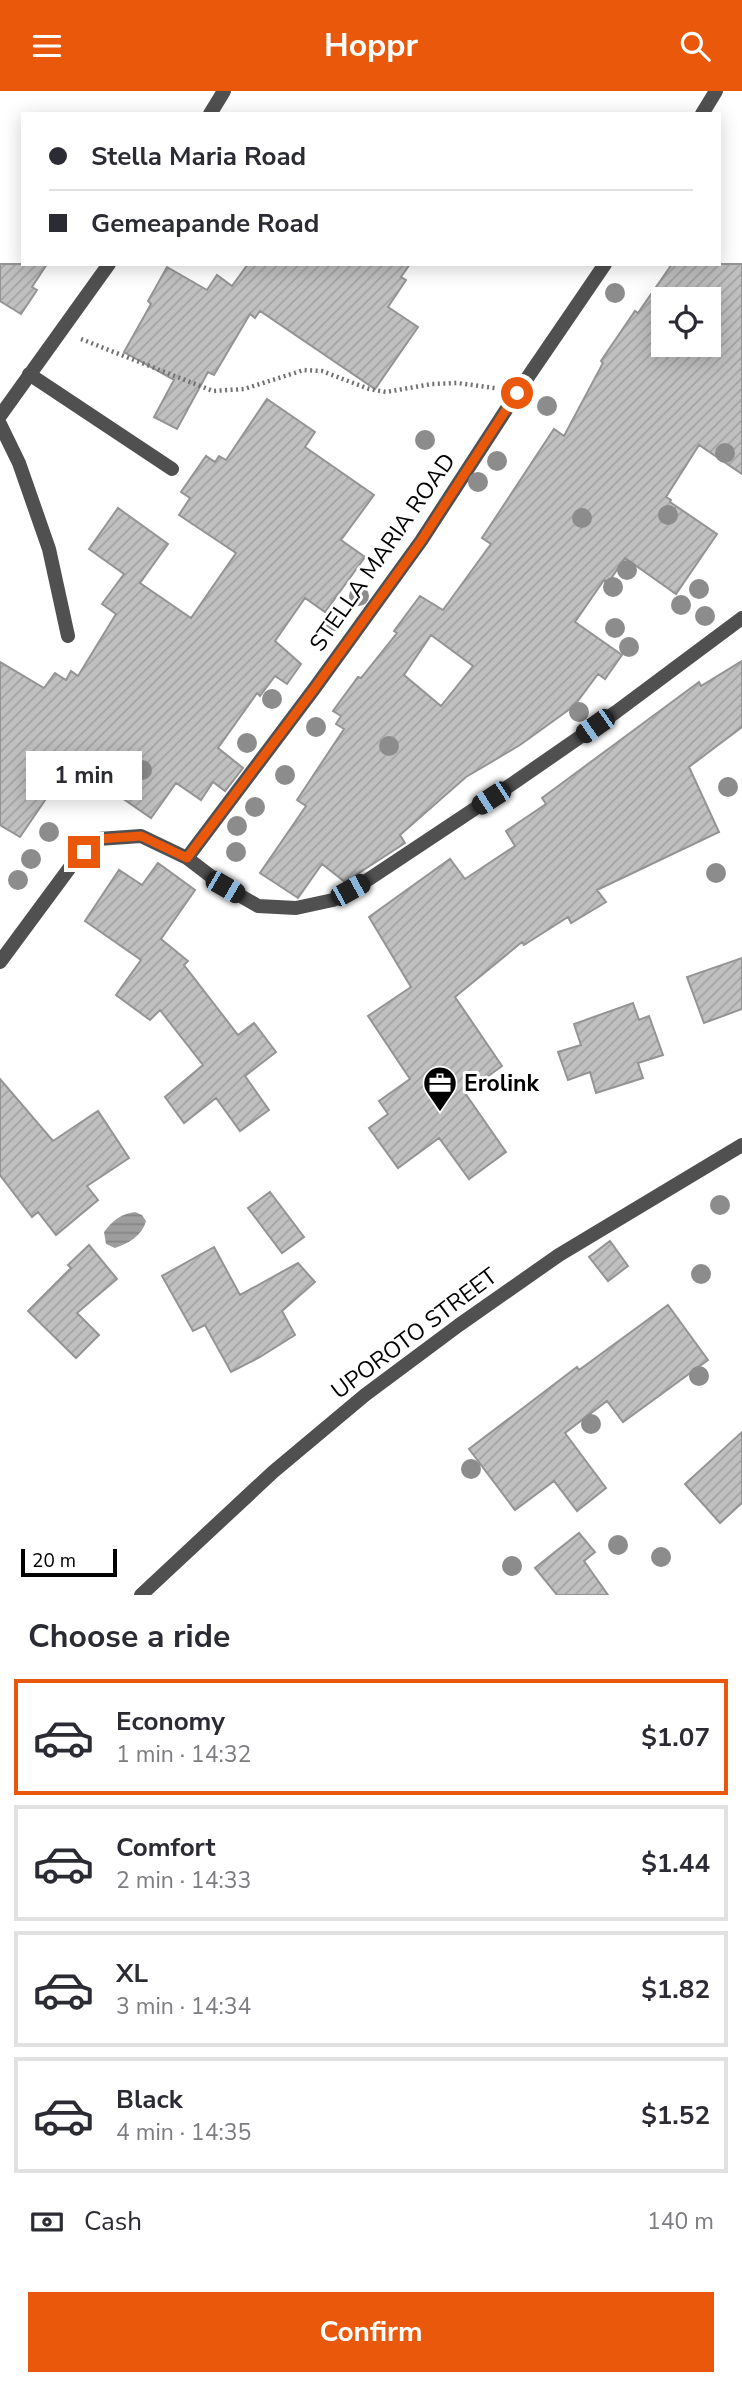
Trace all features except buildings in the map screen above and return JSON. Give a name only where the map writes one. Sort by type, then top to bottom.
[{"type":"street","points":[[211,112],[224,91]]},
{"type":"street","points":[[703,112],[716,91]]},
{"type":"street","points":[[0,416],[108,266]]},
{"type":"street","name":"STELLA MARIA ROAD","points":[[187,858],[413,552],[604,266]]},
{"type":"street","points":[[29,374],[172,469]]},
{"type":"street","points":[[0,424],[19,463],[49,549],[68,636]]},
{"type":"street","points":[[0,962],[71,866],[98,839],[141,836],[187,858],[225,887],[258,906],[296,908],[333,900],[522,777],[616,712],[742,618]]},
{"type":"street","name":"UPOROTO STREET","points":[[141,1595],[273,1472],[365,1395],[559,1255],[742,1145]]},
{"type":"path","points":[[60,331],[213,391],[244,389],[304,369],[322,371],[369,389],[386,392],[432,384],[457,383],[517,393]]},
{"type":"shaded area","points":[[135,1212],[142,1215],[146,1221],[138,1235],[115,1248],[106,1244],[104,1232],[111,1224],[121,1216]]},
{"type":"place","name":"Erolink","points":[[440,1113]]},
{"type":"route","points":[[84,852],[98,839],[141,836],[187,858],[421,541],[517,393]]}]
